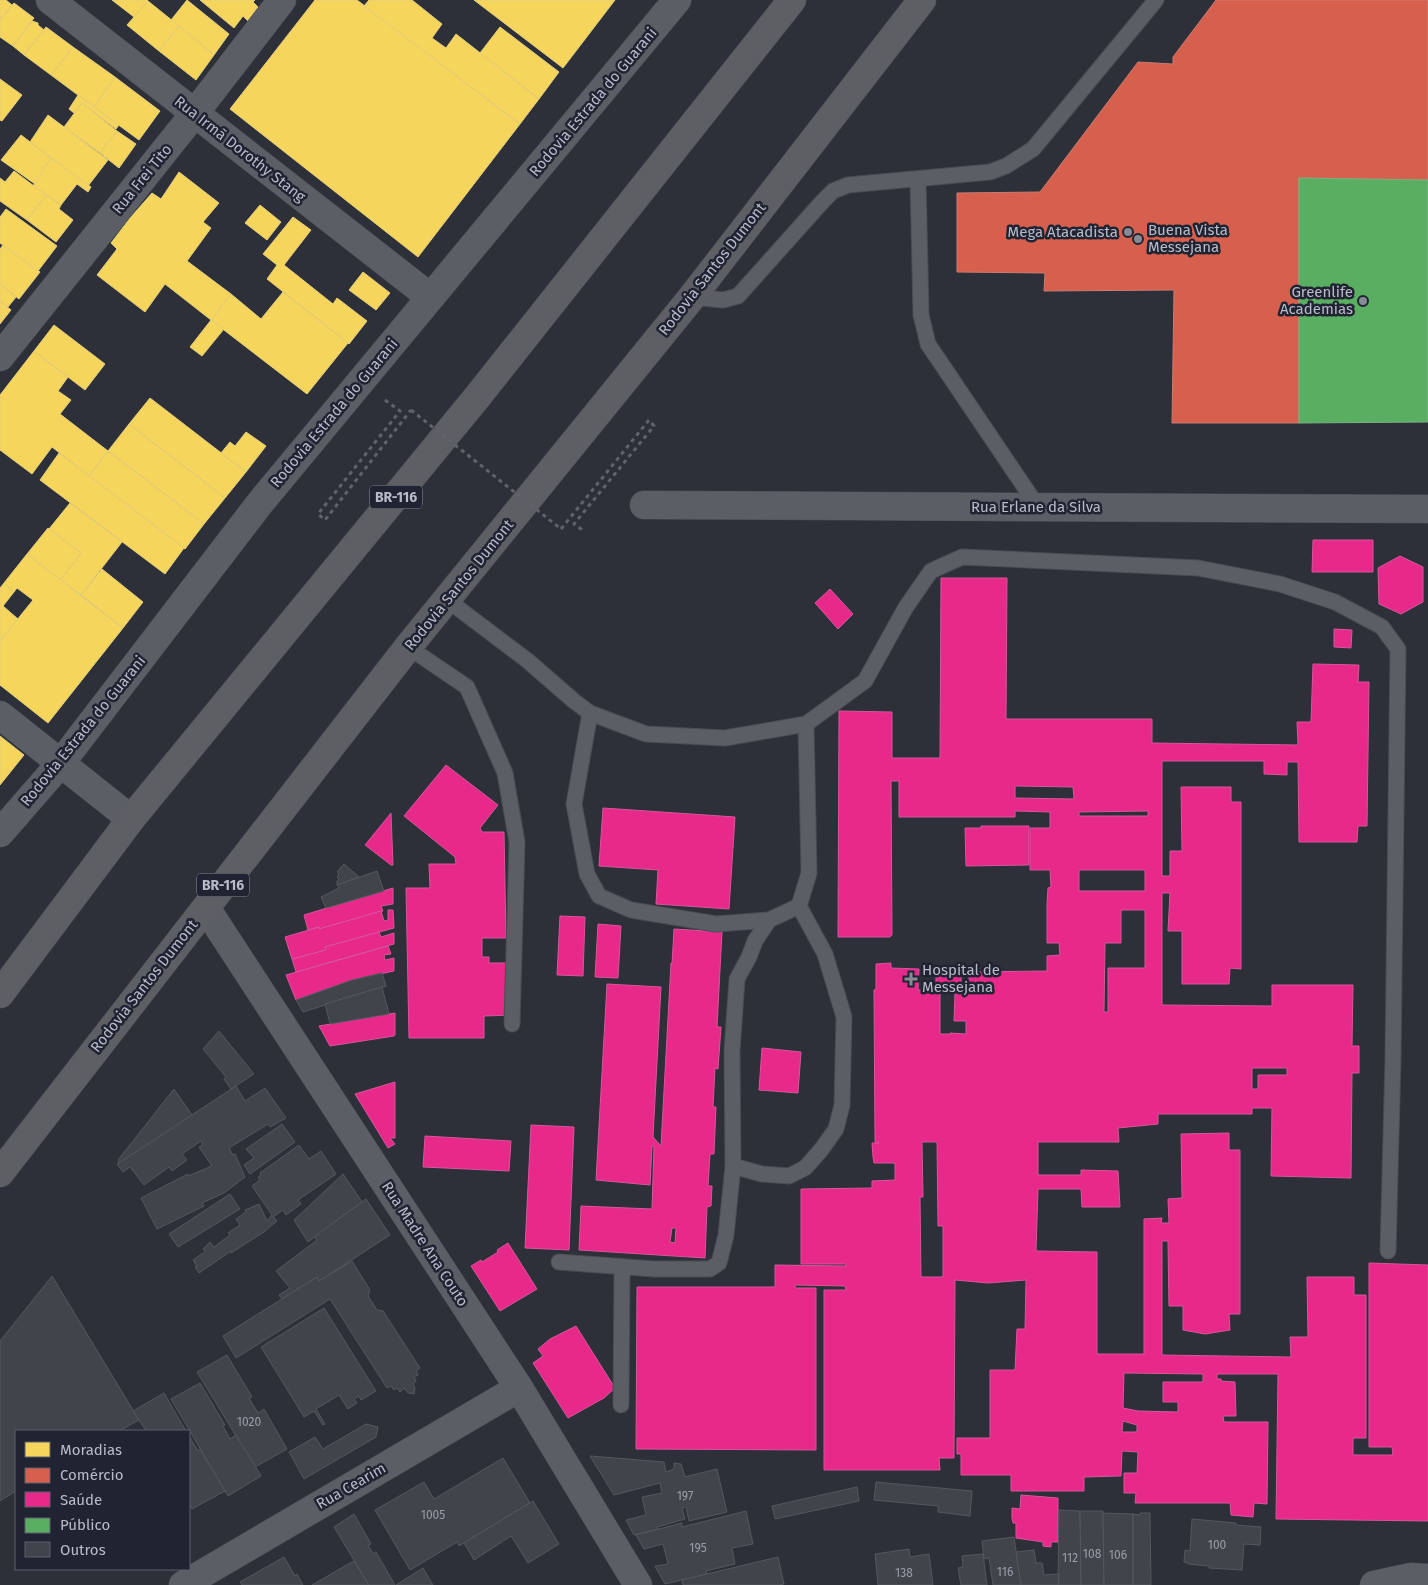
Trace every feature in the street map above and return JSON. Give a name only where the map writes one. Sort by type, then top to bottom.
[{"type":"highway","name":"BR-116","points":[[0,994],[131,819],[478,396],[792,0]]},
{"type":"highway","name":"Rodovia Santos Dumont","points":[[0,1173],[408,647],[692,297],[922,0]]},
{"type":"street","name":"Rua Irmã Dorothy Stang","points":[[50,0],[430,298]]},
{"type":"street","name":"Rua Frei Tito","points":[[0,357],[194,114],[282,0]]},
{"type":"street","name":"Rodovia Estrada do Guarani","points":[[0,833],[60,764],[260,503],[678,0]]},
{"type":"street","name":"Rua Erlane da Silva","points":[[644,505],[1428,509]]},
{"type":"street","points":[[0,715],[131,819]]},
{"type":"street","name":"Rua Madre Ana Couto","points":[[206,908],[519,1388],[638,1585]]},
{"type":"street","name":"Rua Cearim","points":[[183,1585],[519,1388]]},
{"type":"street","points":[[1374,1585],[1411,1577],[1428,1578]]},
{"type":"lane","points":[[692,297],[723,300],[738,296],[792,234],[833,191],[848,185],[990,172],[1006,166],[1032,149],[1156,0]]},
{"type":"lane","points":[[918,179],[921,315],[928,344],[1038,507]]},
{"type":"lane","points":[[446,599],[513,649],[590,713],[646,734],[725,738],[806,724],[864,681],[906,607],[931,571],[962,557],[1198,568],[1280,584],[1336,602],[1382,627],[1398,649],[1393,1059],[1388,1251]]},
{"type":"lane","points":[[408,647],[467,687],[505,773],[517,842],[512,1024]]},
{"type":"lane","points":[[590,713],[574,804],[587,874],[599,896],[631,910],[716,924],[769,920],[799,906]]},
{"type":"lane","points":[[733,1166],[762,1174],[789,1176],[805,1168],[836,1129],[842,1105],[844,1017],[825,954],[799,906],[809,872],[806,724]]},
{"type":"lane","points":[[559,1262],[622,1267],[710,1269],[719,1263],[726,1235],[733,1166],[732,1050],[737,979],[755,941],[769,920]]},
{"type":"lane","points":[[621,1405],[622,1267]]},
{"type":"path","points":[[361,380],[400,411],[318,514],[325,520],[411,410],[561,528],[649,420],[654,426],[574,524],[584,531]]},
{"type":"building: Moradias","points":[[0,0],[6,0],[12,5],[0,20]]},
{"type":"building: Moradias","points":[[112,0],[147,0],[148,1],[134,17]]},
{"type":"building: Moradias","points":[[187,0],[229,34],[214,55],[171,20]]},
{"type":"building: Moradias","points":[[200,0],[255,0],[253,2],[259,8],[248,21],[243,16],[234,28]]},
{"type":"building: Moradias","points":[[315,0],[357,0],[520,124],[418,257],[230,109]]},
{"type":"building: Moradias","points":[[369,0],[412,0],[442,24],[432,38],[446,48],[456,34],[539,99],[520,124],[364,6]]},
{"type":"building: Moradias","points":[[474,0],[615,0],[563,68]]},
{"type":"building: Moradias","points":[[148,1],[179,26],[159,51],[127,25]]},
{"type":"building: Moradias","points":[[14,3],[34,18],[13,46],[0,37],[0,20]]},
{"type":"building: Moradias","points":[[32,21],[38,23],[44,30],[24,55],[13,46]]},
{"type":"building: Moradias","points":[[179,26],[214,55],[196,80],[159,51]]},
{"type":"building: Moradias","points":[[46,27],[73,47],[51,75],[24,55]]},
{"type":"building: Moradias","points":[[500,27],[559,72],[539,99],[480,53]]},
{"type":"building: Moradias","points":[[73,47],[115,77],[94,107],[51,75]]},
{"type":"building: Moradias","points":[[115,77],[160,111],[139,140],[94,107]]},
{"type":"building: Moradias","points":[[0,79],[22,95],[2,121],[0,120]]},
{"type":"building: Moradias","points":[[78,95],[86,101],[74,113],[69,109]]},
{"type":"building: Moradias","points":[[86,101],[119,125],[116,129],[83,104]]},
{"type":"building: Moradias","points":[[82,103],[117,131],[100,153],[64,127]]},
{"type":"building: Moradias","points":[[48,115],[108,160],[88,186],[30,142]]},
{"type":"building: Moradias","points":[[117,131],[136,144],[119,168],[100,153]]},
{"type":"building: Moradias","points":[[21,135],[51,158],[35,184],[1,160]]},
{"type":"building: Moradias","points":[[51,158],[91,187],[88,192],[77,184],[61,205],[33,186]]},
{"type":"building: Moradias","points":[[14,171],[46,195],[27,220],[0,201],[0,178],[5,182]]},
{"type":"building: Moradias","points":[[179,172],[219,203],[203,222],[211,228],[187,261],[231,294],[211,320],[165,284],[145,312],[97,275],[117,249],[111,243],[130,218],[152,193],[161,199]]},
{"type":"building: Moradias","points":[[46,195],[61,205],[59,209],[73,220],[56,242],[27,220]]},
{"type":"building: Moradias","points":[[260,205],[281,222],[267,240],[245,223]]},
{"type":"building: Moradias","points":[[6,209],[57,246],[38,271],[0,243],[0,217]]},
{"type":"building: Moradias","points":[[293,217],[311,230],[284,265],[333,304],[337,298],[367,321],[349,344],[267,279],[277,265],[263,254]]},
{"type":"building: Moradias","points":[[3,245],[40,272],[19,299],[0,284],[0,249]]},
{"type":"building: Moradias","points":[[363,272],[390,293],[376,310],[349,290]]},
{"type":"building: Moradias","points":[[0,284],[16,297],[8,307],[0,301]]},
{"type":"building: Moradias","points":[[283,292],[348,343],[307,394],[211,320],[231,294],[261,319]]},
{"type":"building: Moradias","points":[[0,301],[11,310],[0,324]]},
{"type":"building: Moradias","points":[[211,320],[224,329],[202,356],[190,347]]},
{"type":"building: Moradias","points":[[54,325],[105,364],[85,390],[34,351]]},
{"type":"building: Moradias","points":[[34,351],[68,377],[58,391],[71,400],[60,414],[108,451],[89,476],[52,447],[32,474],[0,450],[0,395]]},
{"type":"building: Moradias","points":[[150,398],[246,472],[225,498],[129,424]]},
{"type":"building: Moradias","points":[[129,424],[225,498],[204,524],[108,451]]},
{"type":"building: Moradias","points":[[246,432],[266,446],[246,472],[221,453],[230,442],[235,446]]},
{"type":"building: Moradias","points":[[108,451],[204,524],[185,549],[89,476]]},
{"type":"building: Moradias","points":[[59,453],[184,548],[165,574],[40,480]]},
{"type":"building: Moradias","points":[[70,503],[122,542],[81,595],[60,580],[81,553],[49,529]]},
{"type":"building: Moradias","points":[[48,528],[81,553],[60,580],[27,554]]},
{"type":"building: Moradias","points":[[27,554],[123,628],[48,723],[0,685],[0,641],[33,600],[17,588],[14,592],[4,583]]},
{"type":"building: Moradias","points":[[102,569],[143,602],[123,628],[81,595]]},
{"type":"building: Moradias","points":[[4,583],[14,592],[3,606],[18,619],[0,641],[0,588]]},
{"type":"building: Moradias","points":[[0,736],[24,755],[0,785]]},
{"type":"building: Comércio","name":"Mega Atacadista","points":[[1216,0],[1428,0],[1428,180],[1299,178],[1299,423],[1172,423],[1174,290],[1044,291],[1045,273],[957,272],[957,193],[1040,192],[1138,62],[1173,64],[1173,57]]},
{"type":"building: Saúde","points":[[1313,540],[1373,540],[1373,572],[1312,572]]},
{"type":"building: Saúde","points":[[1400,556],[1423,567],[1423,602],[1401,614],[1379,604],[1378,568]]},
{"type":"building: Saúde","points":[[941,578],[1007,578],[1006,719],[1152,719],[1152,743],[1298,745],[1297,722],[1311,722],[1313,664],[1359,665],[1358,682],[1369,682],[1367,826],[1358,826],[1357,842],[1299,842],[1298,762],[1287,762],[1287,775],[1264,774],[1264,761],[1162,761],[1162,876],[1170,876],[1170,851],[1182,851],[1181,787],[1231,787],[1231,802],[1241,802],[1241,969],[1230,968],[1229,984],[1182,984],[1182,931],[1168,931],[1170,893],[1162,893],[1162,1005],[1272,1006],[1272,985],[1353,985],[1352,1046],[1359,1046],[1359,1073],[1352,1073],[1351,1178],[1271,1176],[1272,1108],[1252,1108],[1252,1114],[1158,1114],[1158,1124],[1118,1128],[1119,1142],[1038,1142],[1038,1175],[1081,1175],[1081,1170],[1118,1171],[1120,1207],[1082,1207],[1081,1189],[1038,1189],[1036,1251],[1097,1252],[1097,1354],[1144,1354],[1144,1219],[1162,1218],[1161,1223],[1169,1223],[1168,1199],[1182,1198],[1181,1134],[1229,1133],[1229,1150],[1240,1150],[1240,1314],[1229,1314],[1230,1330],[1205,1334],[1183,1330],[1183,1306],[1169,1306],[1168,1241],[1162,1241],[1162,1355],[1291,1357],[1290,1337],[1308,1337],[1307,1277],[1354,1277],[1354,1295],[1366,1295],[1366,1438],[1353,1438],[1353,1455],[1393,1455],[1392,1447],[1369,1447],[1369,1263],[1428,1265],[1428,1521],[1276,1519],[1278,1374],[1217,1374],[1217,1379],[1221,1379],[1221,1381],[1235,1382],[1236,1416],[1223,1416],[1224,1422],[1268,1422],[1267,1504],[1254,1503],[1253,1517],[1231,1515],[1230,1503],[1135,1503],[1136,1493],[1124,1493],[1124,1473],[1137,1473],[1138,1452],[1122,1451],[1121,1476],[1084,1477],[1084,1491],[1011,1491],[1011,1475],[961,1475],[961,1454],[957,1454],[957,1438],[990,1438],[990,1370],[1015,1370],[1017,1329],[1025,1329],[1026,1280],[988,1283],[955,1280],[954,1458],[939,1458],[940,1470],[824,1470],[824,1290],[846,1290],[845,1286],[795,1285],[795,1288],[816,1288],[816,1450],[636,1449],[637,1287],[775,1287],[775,1265],[846,1266],[846,1264],[801,1264],[801,1189],[872,1188],[872,1181],[895,1180],[895,1163],[874,1163],[873,1157],[872,1143],[879,1143],[875,1142],[874,990],[876,989],[876,964],[891,963],[891,968],[919,969],[918,990],[936,990],[936,973],[961,973],[961,990],[969,990],[969,972],[1047,971],[1047,956],[1060,955],[1059,943],[1047,943],[1048,888],[1051,887],[1050,870],[1030,870],[1030,828],[1050,828],[1050,812],[1015,811],[1015,817],[899,817],[899,781],[891,781],[892,935],[890,937],[838,937],[839,711],[892,712],[892,758],[940,758]],"holes":[[[1015,786],[1073,787],[1074,799],[1015,798]],[[1148,811],[1148,816],[1079,816],[1079,812]],[[1079,870],[1145,870],[1145,891],[1079,891]],[[1121,910],[1145,910],[1145,968],[1108,968],[1108,1012],[1104,1012],[1105,943],[1121,943]],[[940,993],[955,993],[954,1021],[966,1021],[966,1034],[940,1034]],[[1252,1068],[1287,1068],[1287,1075],[1258,1075],[1258,1089],[1252,1089]],[[922,1142],[937,1142],[938,1226],[943,1226],[943,1277],[921,1277],[920,1197],[923,1197]],[[1124,1373],[1203,1374],[1203,1382],[1163,1382],[1163,1402],[1178,1402],[1178,1412],[1138,1411],[1123,1408]],[[1123,1421],[1137,1425],[1137,1432],[1122,1432]]]},
{"type":"building: Saúde","points":[[830,589],[853,614],[838,629],[815,603]]},
{"type":"building: Saúde","points":[[1334,629],[1352,630],[1351,648],[1334,647]]},
{"type":"building: Saúde","points":[[446,765],[498,805],[480,828],[482,832],[504,832],[506,938],[482,938],[482,957],[489,957],[489,963],[512,963],[513,1015],[484,1016],[484,1038],[409,1038],[406,888],[430,888],[429,864],[456,864],[455,857],[404,816]]},
{"type":"building: Saúde","points":[[603,808],[735,817],[729,909],[656,904],[658,870],[599,866]]},
{"type":"building: Saúde","points":[[391,813],[393,865],[365,845]]},
{"type":"building: Saúde","points":[[981,826],[1029,826],[1029,865],[966,866],[965,828],[981,828]]},
{"type":"building: Saúde","points":[[393,888],[393,904],[381,906],[383,911],[319,929],[319,927],[308,930],[304,915]]},
{"type":"building: Saúde","points":[[388,910],[393,910],[394,928],[325,947],[326,950],[292,959],[285,937],[381,911],[384,921],[388,920]]},
{"type":"building: Saúde","points":[[560,916],[585,917],[583,976],[557,975]]},
{"type":"building: Saúde","points":[[598,924],[621,926],[618,978],[595,977]]},
{"type":"building: Saúde","points":[[674,929],[722,932],[717,1027],[721,1027],[718,1069],[715,1068],[713,1107],[716,1107],[714,1154],[710,1154],[708,1186],[712,1186],[711,1206],[707,1207],[705,1258],[579,1250],[581,1206],[652,1209],[654,1146],[652,1146],[650,1185],[596,1180],[607,984],[661,987],[653,1137],[661,1146]],"holes":[[[672,1228],[676,1228],[675,1243],[670,1242]]]},
{"type":"building: Saúde","points":[[379,932],[381,937],[394,933],[394,944],[296,972],[292,959],[326,950],[325,947]]},
{"type":"building: Saúde","points":[[388,946],[391,954],[384,955],[385,960],[394,958],[394,971],[352,980],[296,1000],[286,975]]},
{"type":"building: Saúde","points":[[395,1013],[394,1036],[330,1046],[319,1026]]},
{"type":"building: Saúde","points":[[762,1048],[801,1052],[798,1093],[759,1090]]},
{"type":"building: Saúde","points":[[395,1082],[395,1138],[390,1138],[395,1144],[388,1148],[355,1094]]},
{"type":"building: Saúde","points":[[531,1125],[574,1127],[569,1250],[525,1248]]},
{"type":"building: Saúde","points":[[425,1136],[511,1141],[509,1171],[423,1167]]},
{"type":"building: Saúde","points":[[508,1243],[537,1289],[500,1311],[471,1266],[481,1260],[482,1262]]},
{"type":"building: Saúde","points":[[576,1326],[615,1388],[604,1398],[568,1418],[533,1363],[543,1356],[538,1349],[550,1339]]},
{"type":"building: Saúde","points":[[1021,1495],[1058,1498],[1058,1542],[1051,1542],[1051,1547],[1043,1546],[1043,1542],[1016,1538],[1016,1523],[1013,1523],[1012,1508],[1020,1509]]},
{"type":"building: Público","name":"Greenlife Academias","points":[[1299,178],[1428,180],[1428,422],[1299,423]]},
{"type":"building: Outros","points":[[344,864],[359,877],[337,885],[339,874],[337,872]]},
{"type":"building: Outros","points":[[377,871],[384,891],[326,908],[321,897],[339,888],[337,885]]},
{"type":"building: Outros","points":[[382,973],[386,986],[303,1012],[296,1000],[352,980]]},
{"type":"building: Outros","points":[[382,987],[389,1014],[330,1024],[325,1004]]},
{"type":"building: Outros","points":[[219,1031],[254,1074],[231,1089],[224,1079],[226,1077],[203,1049]]},
{"type":"building: Outros","points":[[236,1086],[245,1101],[265,1088],[286,1118],[270,1127],[268,1124],[229,1148],[233,1155],[235,1154],[245,1177],[224,1193],[202,1203],[204,1206],[157,1229],[141,1198],[188,1174],[188,1176],[212,1166],[199,1147],[203,1145],[201,1141],[182,1154],[187,1160],[172,1171],[169,1167],[144,1185],[130,1167],[123,1172],[117,1164]]},
{"type":"building: Outros","points":[[174,1089],[192,1115],[119,1163],[118,1160]]},
{"type":"building: Outros","points":[[282,1124],[295,1142],[250,1174],[244,1165],[254,1158],[246,1149]]},
{"type":"building: Outros","points":[[299,1145],[309,1159],[321,1151],[336,1174],[298,1200],[301,1204],[286,1215],[283,1210],[273,1217],[277,1221],[264,1232],[231,1253],[231,1251],[199,1273],[193,1260],[206,1251],[203,1249],[210,1242],[214,1247],[230,1235],[228,1233],[240,1225],[236,1219],[246,1212],[245,1210],[259,1204],[267,1221],[272,1215],[252,1186],[260,1180],[258,1177],[261,1175],[260,1173]]},
{"type":"building: Outros","points":[[343,1174],[362,1202],[308,1242],[294,1220]]},
{"type":"building: Outros","points":[[230,1194],[240,1209],[178,1247],[169,1234]]},
{"type":"building: Outros","points":[[366,1199],[390,1235],[319,1281],[317,1277],[282,1299],[279,1295],[290,1288],[276,1271],[317,1240],[315,1237],[318,1234]]},
{"type":"building: Outros","points":[[352,1261],[370,1290],[368,1296],[377,1310],[383,1311],[420,1368],[416,1371],[418,1375],[414,1377],[416,1381],[413,1384],[415,1388],[414,1394],[408,1393],[404,1388],[400,1392],[397,1388],[394,1390],[391,1386],[387,1388],[330,1299],[236,1358],[223,1336],[317,1277],[319,1281]]},
{"type":"building: Outros","points":[[52,1276],[139,1420],[121,1430],[15,1430],[15,1492],[0,1501],[0,1341]]},
{"type":"building: Outros","points":[[324,1308],[376,1391],[361,1400],[359,1396],[354,1399],[357,1403],[348,1409],[339,1395],[316,1409],[325,1424],[323,1425],[314,1411],[304,1417],[261,1347]]},
{"type":"building: Outros","points":[[227,1355],[252,1397],[249,1398],[258,1413],[264,1409],[287,1449],[255,1467],[197,1372]]},
{"type":"building: Outros","points":[[200,1383],[225,1425],[223,1426],[230,1439],[236,1435],[261,1476],[228,1496],[171,1399]]},
{"type":"building: Outros","points":[[164,1393],[185,1430],[145,1430],[133,1411]]},
{"type":"building: Outros","points":[[366,1424],[378,1427],[376,1437],[304,1479],[289,1452],[315,1437],[323,1449]]},
{"type":"building: Outros","points":[[190,1438],[198,1451],[200,1449],[225,1491],[192,1509],[190,1505]]},
{"type":"building: Outros","points":[[590,1456],[664,1462],[666,1472],[674,1469],[674,1463],[681,1464],[685,1477],[717,1469],[727,1512],[689,1521],[686,1507],[682,1508],[685,1519],[634,1535],[626,1520],[646,1515],[642,1497],[662,1493],[660,1483],[614,1495]]},
{"type":"building: Outros","points":[[503,1458],[530,1503],[459,1546],[457,1542],[410,1570],[375,1510],[424,1482],[434,1499]]},
{"type":"building: Outros","points":[[876,1482],[972,1491],[970,1516],[938,1512],[938,1506],[874,1500]]},
{"type":"building: Outros","points":[[857,1487],[859,1501],[775,1519],[772,1506]]},
{"type":"building: Outros","points":[[533,1501],[559,1544],[528,1563],[511,1536],[474,1560],[464,1543]]},
{"type":"building: Outros","points":[[1059,1510],[1080,1511],[1081,1585],[1058,1585]]},
{"type":"building: Outros","points":[[746,1511],[753,1544],[732,1548],[735,1564],[706,1571],[707,1574],[665,1584],[655,1566],[668,1564],[663,1544],[644,1549],[636,1535],[682,1523],[682,1527]]},
{"type":"building: Outros","points":[[1080,1511],[1103,1511],[1104,1585],[1081,1585]]},
{"type":"building: Outros","points":[[1103,1513],[1133,1514],[1133,1585],[1104,1585]]},
{"type":"building: Outros","points":[[1140,1513],[1150,1513],[1151,1585],[1133,1585],[1133,1514],[1140,1515]]},
{"type":"building: Outros","points":[[354,1514],[371,1544],[368,1545],[373,1554],[376,1552],[395,1585],[369,1585],[334,1527]]},
{"type":"building: Outros","points":[[1192,1519],[1261,1527],[1260,1545],[1244,1544],[1242,1570],[1209,1568],[1209,1566],[1188,1564],[1184,1562],[1185,1550],[1190,1551]]},
{"type":"building: Outros","points":[[1014,1537],[1021,1585],[993,1585],[989,1558],[984,1559],[982,1541]]},
{"type":"building: Outros","points":[[909,1549],[910,1557],[929,1554],[933,1585],[878,1585],[875,1554]]},
{"type":"building: Outros","points":[[1034,1550],[1036,1563],[1042,1563],[1044,1575],[1059,1574],[1058,1585],[1021,1585],[1016,1552]]},
{"type":"building: Outros","points":[[983,1554],[987,1585],[961,1585],[958,1568],[963,1567],[962,1556]]},
{"type":"building: Outros","points":[[284,1557],[295,1576],[297,1574],[303,1585],[242,1585],[240,1582]]},
{"type":"building: Outros","points":[[778,1557],[784,1584],[683,1585],[682,1580]]},
{"type":"building: Outros","points":[[354,1561],[369,1585],[312,1585],[345,1566]]},
{"type":"building: Outros","points":[[423,1568],[433,1585],[396,1585]]},
{"type":"place","name":"Mega Atacadista","points":[[1128,232]]},
{"type":"place","name":"Buena Vista Messejana","points":[[1138,239]]},
{"type":"place","name":"Greenlife Academias","points":[[1363,301]]},
{"type":"place","name":"Hospital de Messejana","points":[[911,979]]}]
